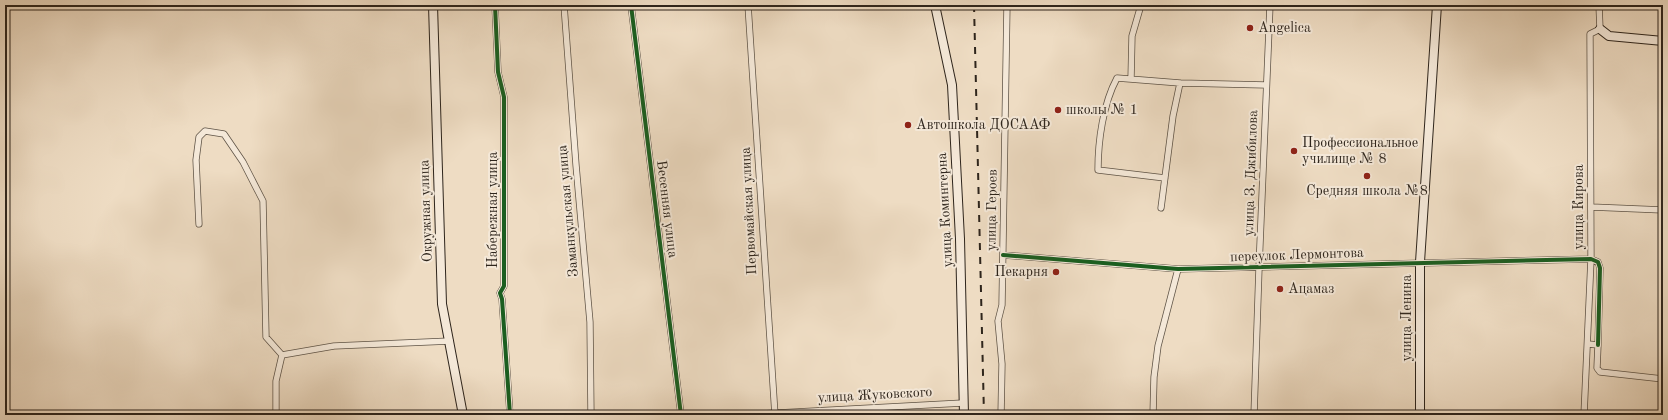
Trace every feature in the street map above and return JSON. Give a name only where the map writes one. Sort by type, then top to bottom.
[{"type":"street","name":"Окружная улица","points":[[433,5],[442,304],[463,415]]},
{"type":"street","name":"Набережная улица","points":[[496,5],[498,72],[504,97],[504,286],[500,293],[502,299],[510,415]]},
{"type":"street","name":"Заманкульская улица","points":[[564,5],[590,322],[591,415]]},
{"type":"street","name":"Весенняя улица","points":[[631,5],[681,415]]},
{"type":"street","name":"Первомайская улица","points":[[748,5],[775,414]]},
{"type":"street","name":"улица Коминтерна","points":[[935,5],[952,85],[960,239],[964,415]]},
{"type":"street","name":"улица Героев","points":[[1001,415],[1002,364],[998,321],[1002,305],[1007,5]]},
{"type":"street","points":[[1131,79],[1132,36],[1141,5]]},
{"type":"street","name":"улица З. Джибилова","points":[[1254,415],[1258,268],[1270,5]]},
{"type":"street","name":"улица Ленина","points":[[1420,415],[1420,262],[1437,5]]},
{"type":"street","points":[[1599,5],[1600,29],[1609,36],[1663,41]]},
{"type":"street","name":"улица Кирова","points":[[1584,415],[1591,259],[1590,34],[1600,29]]},
{"type":"street","points":[[1165,178],[1098,170],[1098,150],[1108,101],[1117,78],[1266,85]]},
{"type":"street","points":[[1160,208],[1173,116],[1180,82]]},
{"type":"street","points":[[199,224],[196,160],[199,137],[205,131],[224,134],[243,162],[263,200],[266,337],[282,355]]},
{"type":"street","points":[[1591,207],[1663,210]]},
{"type":"street","name":"переулок Лермонтова","points":[[1003,255],[1178,269],[1591,259]]},
{"type":"street","points":[[1591,259],[1598,262],[1600,268],[1597,368],[1600,372],[1663,379]]},
{"type":"street","points":[[1153,415],[1154,377],[1158,346],[1178,269]]},
{"type":"street","points":[[282,355],[334,346],[450,341]]},
{"type":"street","points":[[1588,344],[1598,345]]},
{"type":"street","points":[[276,415],[276,381],[282,355]]},
{"type":"street","name":"улица Жуковского","points":[[740,415],[964,403]]},
{"type":"railway","points":[[974,5],[984,415]]},
{"type":"cycle path","points":[[495,5],[498,72],[504,97],[504,286],[500,293],[502,299],[510,415]]},
{"type":"cycle path","points":[[631,5],[681,415]]},
{"type":"cycle path","points":[[1003,255],[1178,269],[1591,259],[1598,262],[1600,268],[1598,345]]},
{"type":"place","name":"Angelica","points":[[1250,28]]},
{"type":"place","name":"школы № 1","points":[[1058,110]]},
{"type":"place","name":"Автошкола ДОСААФ","points":[[908,125]]},
{"type":"place","name":"Профессиональное училище № 8","points":[[1294,151]]},
{"type":"place","name":"Средняя школа №8","points":[[1367,176]]},
{"type":"place","name":"Пекарня","points":[[1056,272]]},
{"type":"place","name":"Ацамаз","points":[[1280,289]]}]
